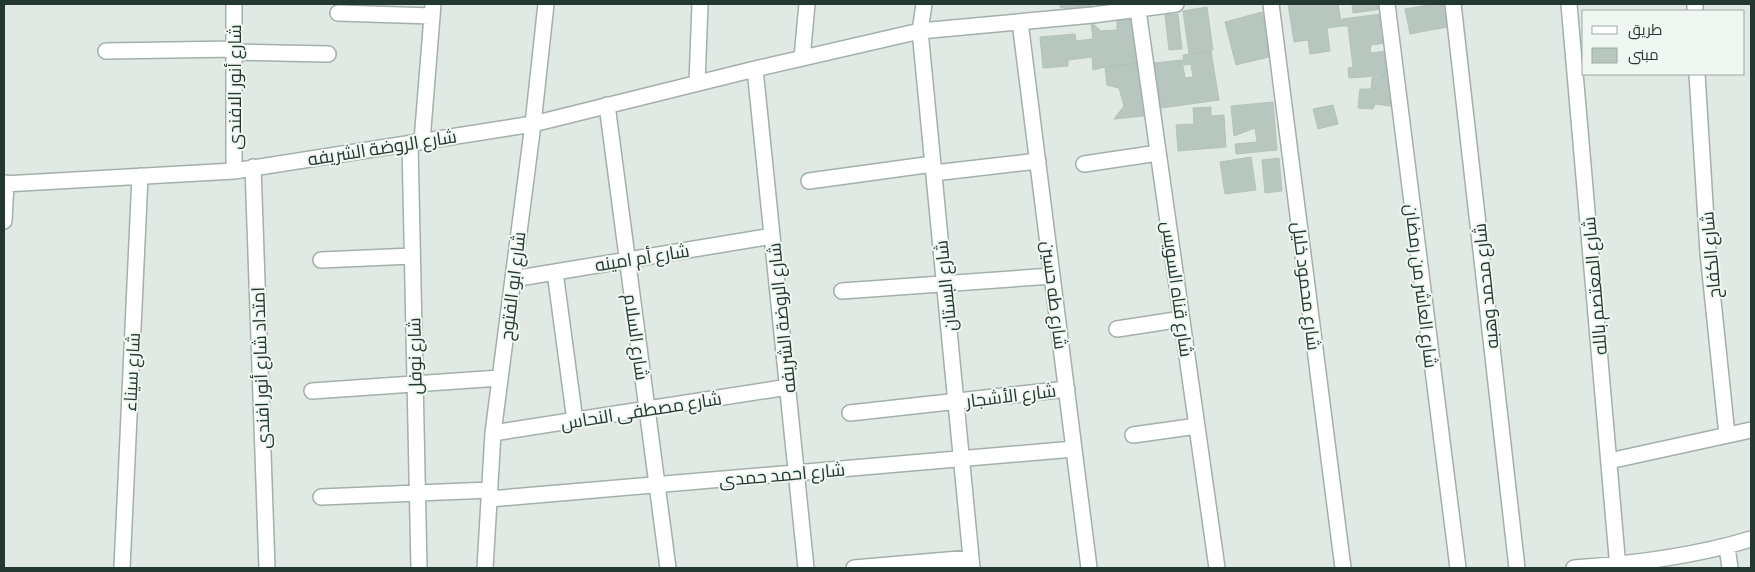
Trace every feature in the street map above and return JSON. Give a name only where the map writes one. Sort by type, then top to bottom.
[{"type":"street","name":"شارع أنور الافندى","points":[[234,4],[234,171]]},
{"type":"street","name":"شارع ابو الفتوح","points":[[485,568],[494,434],[500,378],[533,124],[546,4]]},
{"type":"street","points":[[697,82],[700,4]]},
{"type":"street","points":[[802,58],[807,4]]},
{"type":"street","name":"شارع البستان","points":[[924,4],[920,31],[972,563]]},
{"type":"street","name":"شارع الروضة الشريفه","points":[[5,184],[234,171],[533,124],[697,82],[920,31],[1020,22],[1094,10],[1138,10],[1176,4]]},
{"type":"street","name":"شارع محمود خليل","points":[[1271,4],[1344,568]]},
{"type":"street","name":"شارع العاشر من رمضان","points":[[1387,4],[1458,568]]},
{"type":"street","name":"شارع محمد وهبه","points":[[1453,4],[1517,568]]},
{"type":"street","name":"شارع المعتصم بالله","points":[[1568,4],[1618,567]]},
{"type":"street","points":[[338,13],[433,10]]},
{"type":"street","name":"شارع نوفل","points":[[419,568],[412,256],[416,142],[433,10]]},
{"type":"street","name":"شارع قناه السويس","points":[[1138,10],[1217,568]]},
{"type":"street","name":"شارع طه حسين","points":[[1020,22],[1090,568]]},
{"type":"street","points":[[106,51],[234,50],[328,54]]},
{"type":"street","name":"شارع الروضة الشريفه","points":[[755,69],[806,568]]},
{"type":"street","name":"شارع الكفاح","points":[[1697,75],[1708,253],[1727,435]]},
{"type":"street","name":"شارع السلام","points":[[607,105],[668,568]]},
{"type":"street","points":[[1084,164],[1158,153]]},
{"type":"street","points":[[809,181],[934,168],[1038,161]]},
{"type":"street","name":"امتداد شارع أنور افندى","points":[[253,167],[267,568]]},
{"type":"street","name":"شارع سيناء","points":[[122,568],[140,176]]},
{"type":"street","points":[[4,221],[5,184]]},
{"type":"street","name":"شارع أم امينه","points":[[513,279],[772,236]]},
{"type":"street","points":[[321,260],[412,256]]},
{"type":"street","points":[[555,272],[575,421]]},
{"type":"street","points":[[842,291],[1052,276]]},
{"type":"street","points":[[1117,329],[1182,319]]},
{"type":"street","points":[[312,391],[500,378]]},
{"type":"street","name":"شارع مصطفى النحاس","points":[[494,434],[788,387]]},
{"type":"street","name":"شارع الأشجار","points":[[850,414],[1067,389]]},
{"type":"street","points":[[1133,435],[1197,426]]},
{"type":"street","points":[[1609,461],[1751,430]]},
{"type":"street","name":"شارع احمد حمدى","points":[[321,497],[417,493],[490,494],[657,484],[1074,449]]},
{"type":"street","points":[[1574,568],[1618,567],[1727,547],[1751,539]]},
{"type":"street","points":[[1727,547],[1730,568]]},
{"type":"street","points":[[854,568],[972,563]]},
{"type":"building","points":[[1060,4],[1092,4],[1091,12],[1060,7]]},
{"type":"building","points":[[1288,4],[1338,4],[1342,26],[1327,28],[1330,51],[1310,54],[1308,40],[1294,42]]},
{"type":"building","points":[[1352,4],[1381,4],[1382,9],[1353,13]]},
{"type":"building","points":[[1443,4],[1447,27],[1410,34],[1405,9]]},
{"type":"building","points":[[1207,7],[1213,50],[1189,54],[1183,11]]},
{"type":"building","points":[[1262,12],[1273,56],[1236,65],[1225,22]]},
{"type":"building","points":[[1178,14],[1182,49],[1169,50],[1165,15]]},
{"type":"building","points":[[1381,14],[1385,43],[1371,45],[1370,53],[1388,51],[1389,75],[1349,78],[1348,68],[1353,67],[1348,26],[1342,26],[1342,19]]},
{"type":"building","points":[[1132,19],[1139,63],[1093,70],[1092,57],[1068,60],[1068,66],[1043,68],[1040,37],[1075,34],[1076,41],[1093,39],[1091,22],[1101,31],[1117,30],[1117,21]]},
{"type":"building","points":[[1211,51],[1219,100],[1161,108],[1154,63],[1182,60],[1185,78],[1193,77],[1191,64],[1184,65],[1183,55]]},
{"type":"building","points":[[1139,63],[1144,116],[1114,119],[1124,106],[1119,88],[1107,85],[1105,67]]},
{"type":"building","points":[[1389,75],[1397,111],[1390,106],[1375,104],[1373,109],[1358,108],[1360,89],[1371,89],[1372,78]]},
{"type":"building","points":[[1273,102],[1277,150],[1236,154],[1235,144],[1257,142],[1255,128],[1234,136],[1231,106]]},
{"type":"building","points":[[1333,105],[1338,124],[1318,129],[1313,109]]},
{"type":"building","points":[[1211,107],[1211,116],[1224,115],[1226,147],[1178,151],[1176,125],[1194,124],[1193,108]]},
{"type":"building","points":[[1251,157],[1256,190],[1225,194],[1220,162]]},
{"type":"building","points":[[1279,158],[1282,191],[1265,193],[1262,160]]}]
